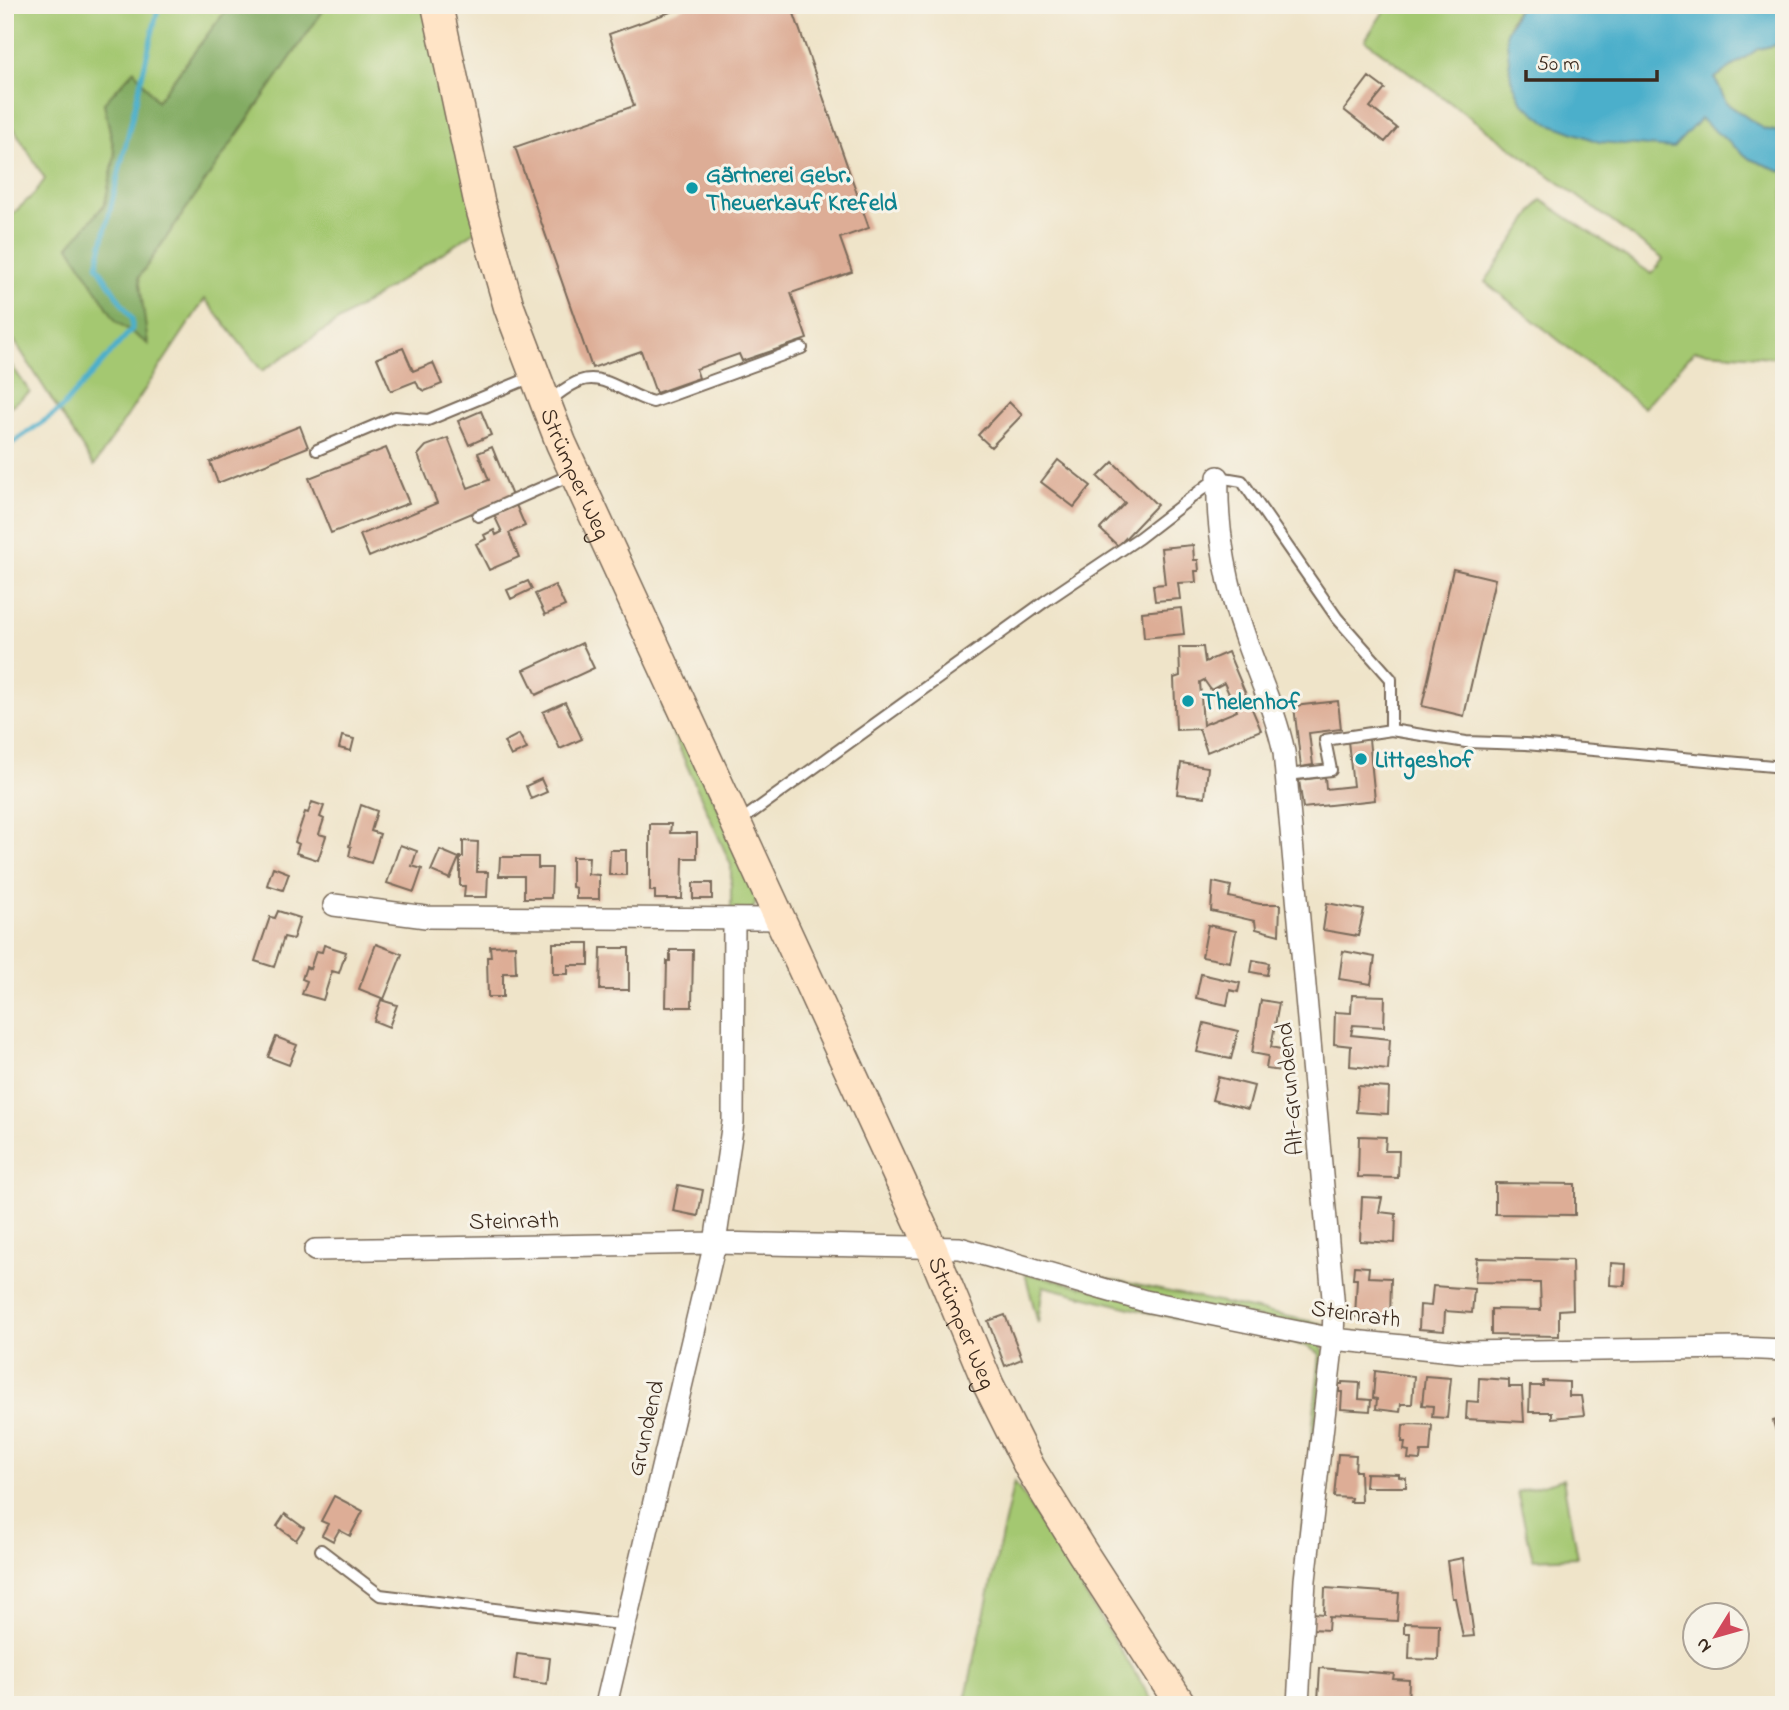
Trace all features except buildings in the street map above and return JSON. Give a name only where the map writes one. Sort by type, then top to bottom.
[{"type":"street","name":"Strümper Weg","points":[[437,5],[479,201],[509,307],[545,404],[575,473],[931,1247],[989,1385],[1030,1468],[1181,1705]]},
{"type":"street","name":"Alt-Grundend","points":[[1218,477],[1218,510],[1234,601],[1280,734],[1287,775],[1334,1309],[1333,1339],[1305,1580],[1298,1705]]},
{"type":"street","points":[[334,905],[426,917],[780,919]]},
{"type":"street","name":"Grundend","points":[[606,1705],[715,1243],[733,1122],[734,920]]},
{"type":"street","name":"Steinrath","points":[[315,1250],[715,1243]]},
{"type":"street","points":[[715,1243],[931,1247]]},
{"type":"street","name":"Steinrath","points":[[931,1247],[960,1248],[1145,1301],[1333,1339],[1462,1352],[1739,1348],[1784,1350]]},
{"type":"lane","points":[[545,404],[584,379],[608,382],[639,399],[653,402],[803,348]]},
{"type":"lane","points":[[317,450],[395,417],[428,420],[534,376]]},
{"type":"lane","points":[[478,516],[575,473]]},
{"type":"lane","points":[[736,824],[1044,602],[1139,538],[1218,477],[1242,481],[1337,618],[1391,678],[1391,730]]},
{"type":"lane","points":[[1287,775],[1331,770],[1325,740],[1391,730],[1466,742],[1526,744],[1784,767]]},
{"type":"lane","points":[[321,1550],[380,1595],[627,1625]]},
{"type":"green space","points":[[5,5],[230,5],[157,101],[104,103],[115,155],[105,204],[70,246],[147,343],[139,277],[327,5],[431,5],[479,229],[262,371],[205,299],[94,466],[5,326],[5,221],[34,194],[45,179],[5,114]]},
{"type":"green space","points":[[230,5],[327,5],[139,277],[148,344],[116,321],[69,246],[105,204],[115,155],[104,103],[134,70],[157,101]]},
{"type":"green space","points":[[1388,5],[1522,5],[1512,16],[1508,28],[1510,54],[1700,118],[1750,159],[1784,172],[1784,358],[1694,351],[1644,408],[1485,282],[1541,200],[1652,274],[1663,259],[1365,40]]},
{"type":"green space","points":[[1784,43],[1784,133],[1764,129],[1726,103],[1715,78],[1758,49]]},
{"type":"green space","points":[[5,356],[30,392],[5,410]]},
{"type":"green space","points":[[666,703],[759,889],[754,908],[745,914],[731,915],[731,865],[661,707]]},
{"type":"green space","points":[[1022,1261],[1323,1324],[1320,1330],[1148,1296]]},
{"type":"green space","points":[[1025,1273],[1320,1343],[1325,1354],[1297,1579],[1320,1354],[1306,1346],[1142,1311],[1043,1286],[1038,1323]]},
{"type":"green space","points":[[1563,1479],[1577,1557],[1533,1559],[1517,1492]]},
{"type":"green space","points":[[1014,1481],[1155,1705],[964,1705]]},
{"type":"water","points":[[1522,5],[1784,5],[1784,43],[1758,49],[1715,78],[1726,103],[1764,129],[1784,133],[1784,172],[1750,159],[1700,119],[1673,148],[1599,142],[1548,123],[1522,102],[1511,79],[1506,32]]},
{"type":"waterway","points":[[5,448],[60,410],[132,329],[132,319],[97,265],[159,5]]},
{"type":"place","name":"Gärtnerei Gebr. Theuerkauf Krefeld","points":[[692,188]]},
{"type":"place","name":"Thelenhof","points":[[1188,701]]},
{"type":"place","name":"Littgeshof","points":[[1361,759]]}]
